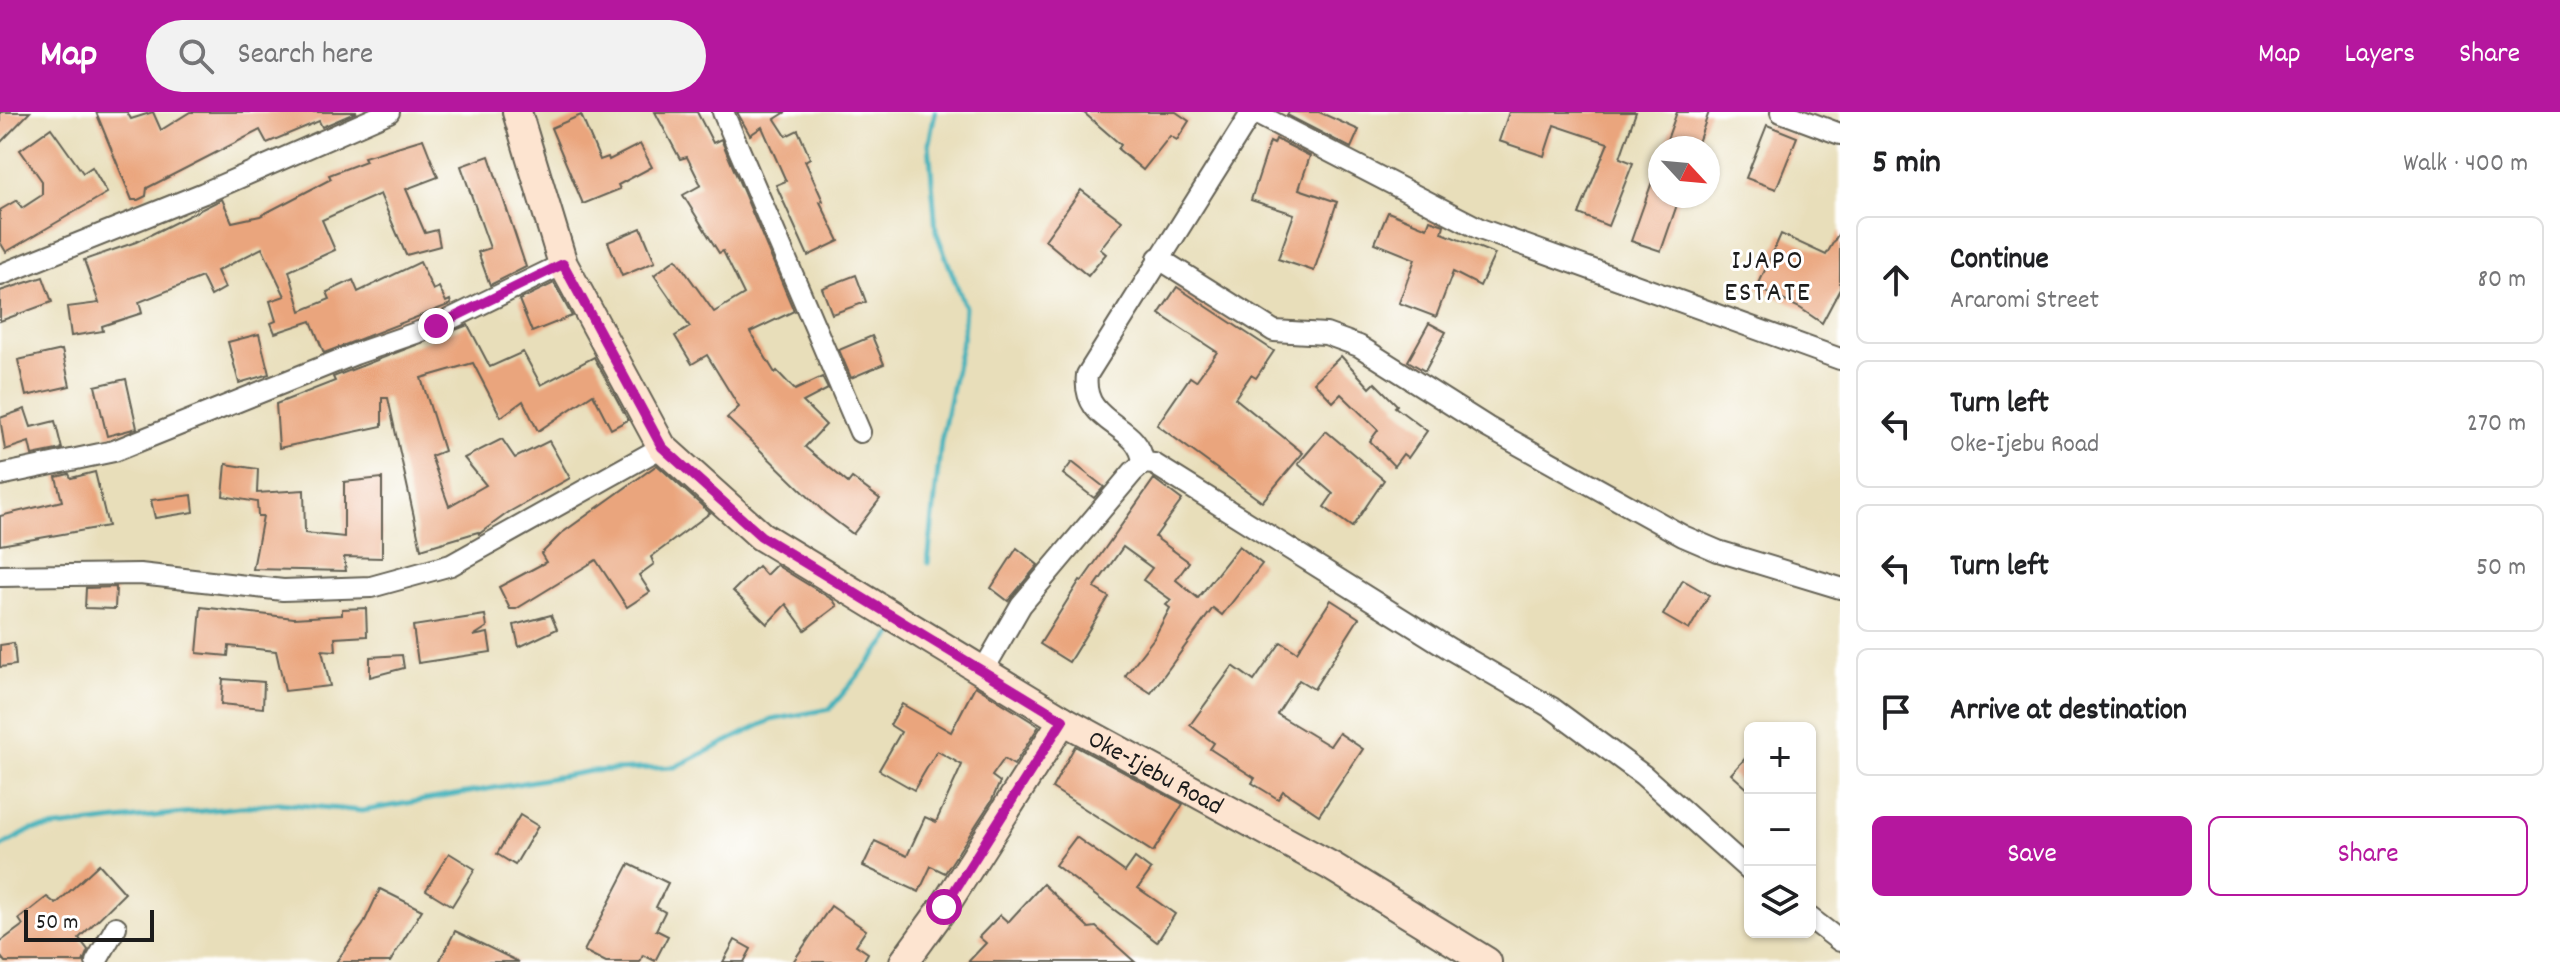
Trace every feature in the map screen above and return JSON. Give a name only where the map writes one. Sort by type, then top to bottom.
[{"type":"main road","name":"Oke-Ijebu Road","points":[[517,112],[563,264],[662,447],[761,536],[863,601],[984,669],[1063,720],[1331,866],[1487,962]]},
{"type":"main road","points":[[904,962],[944,907],[1063,720]]},
{"type":"street","points":[[0,275],[189,199],[389,112]]},
{"type":"street","points":[[723,112],[860,432]]},
{"type":"street","points":[[984,669],[1021,605],[1143,463],[1142,451],[1129,436],[1100,416],[1088,398],[1085,386],[1087,375],[1158,258],[1253,112],[1480,229],[1840,359]]},
{"type":"street","points":[[1781,112],[1840,134]]},
{"type":"street","points":[[1158,258],[1274,331],[1326,334],[1359,346],[1487,427],[1683,536],[1718,551],[1840,588]]},
{"type":"street","points":[[0,475],[114,451],[355,354],[436,326],[563,264]]},
{"type":"street","points":[[0,576],[140,574],[283,590],[371,587],[451,565],[662,447]]},
{"type":"street","points":[[1143,463],[1154,464],[1450,649],[1552,708],[1643,775],[1744,866]]},
{"type":"street","points":[[1816,923],[1840,941]]},
{"type":"street","points":[[96,962],[116,927]]},
{"type":"building","points":[[0,112],[30,112],[0,143]]},
{"type":"building","points":[[96,112],[127,112],[131,119],[153,112],[161,130],[190,112],[357,112],[322,127],[319,121],[267,143],[260,130],[147,188],[146,196],[132,200]]},
{"type":"building","points":[[655,112],[697,112],[713,143],[721,139],[794,311],[750,332],[775,373],[777,371],[795,390],[822,377],[828,389],[803,402],[826,425],[805,447],[848,483],[852,478],[880,499],[853,534],[825,513],[727,418],[739,407],[707,355],[692,364],[675,336],[690,327],[654,275],[676,259],[714,312],[744,294],[723,251],[719,253],[683,195],[701,185],[687,157],[680,159]]},
{"type":"building","points":[[737,112],[786,112],[775,119],[786,136],[798,130],[810,158],[805,161],[823,201],[820,202],[839,241],[808,256],[776,185],[786,181],[762,127],[750,135]]},
{"type":"building","points":[[1083,112],[1176,112],[1189,121],[1177,140],[1170,136],[1143,170],[1118,149],[1121,145]]},
{"type":"building","points":[[1289,112],[1319,112],[1359,130],[1351,148],[1287,115]]},
{"type":"building","points":[[1509,112],[1636,112],[1620,158],[1633,163],[1608,226],[1579,214],[1608,143],[1554,125],[1544,156],[1499,141]]},
{"type":"building","points":[[1677,112],[1709,112],[1700,136],[1668,136]]},
{"type":"building","points":[[581,115],[600,160],[608,157],[609,160],[640,144],[652,167],[618,185],[620,189],[583,204],[551,128]]},
{"type":"building","points":[[1767,125],[1797,137],[1776,189],[1746,178]]},
{"type":"building","points":[[51,128],[83,173],[92,167],[107,193],[6,252],[0,242],[0,210],[17,200],[22,208],[42,195],[42,181],[20,150]]},
{"type":"building","points":[[423,139],[438,177],[406,189],[425,233],[437,230],[440,246],[406,255],[380,194],[322,220],[335,250],[289,271],[301,311],[330,299],[327,292],[353,280],[358,292],[420,262],[433,290],[439,287],[446,302],[450,300],[451,304],[324,353],[311,321],[275,333],[271,323],[276,321],[270,301],[285,296],[262,248],[217,271],[225,288],[211,296],[202,277],[139,302],[142,313],[102,326],[103,331],[71,336],[67,307],[99,303],[84,260],[136,242],[222,199],[232,222],[260,216],[331,179],[329,175],[366,161],[364,157]]},
{"type":"building","points":[[1276,139],[1310,156],[1299,189],[1337,202],[1314,271],[1278,259],[1294,214],[1251,200],[1270,142],[1274,144]]},
{"type":"building","points":[[489,156],[526,267],[490,285],[478,252],[490,248],[461,166]]},
{"type":"building","points":[[1081,190],[1122,221],[1100,249],[1106,254],[1088,276],[1045,240]]},
{"type":"building","points":[[1648,193],[1648,208],[1676,208],[1661,251],[1631,241]]},
{"type":"building","points":[[1388,212],[1427,228],[1430,220],[1444,225],[1442,233],[1495,254],[1480,286],[1453,272],[1436,317],[1399,303],[1415,259],[1375,243]]},
{"type":"building","points":[[641,228],[655,262],[622,276],[608,242]]},
{"type":"building","points":[[1840,231],[1840,289],[1822,323],[1800,308],[1757,288],[1781,234],[1826,255]]},
{"type":"building","points":[[856,275],[866,302],[832,314],[822,288]]},
{"type":"building","points":[[43,277],[52,302],[0,321],[0,291]]},
{"type":"building","points":[[554,283],[572,316],[532,332],[519,300]]},
{"type":"building","points":[[1177,287],[1274,351],[1256,378],[1251,375],[1235,398],[1303,453],[1262,502],[1157,425],[1190,377],[1196,381],[1217,352],[1159,314]]},
{"type":"building","points":[[1429,323],[1446,332],[1425,371],[1408,361]]},
{"type":"building","points":[[468,325],[490,367],[523,352],[541,385],[594,357],[628,420],[611,429],[593,394],[538,431],[523,401],[501,417],[473,363],[421,378],[444,451],[431,456],[449,506],[486,485],[464,458],[502,439],[515,458],[549,441],[570,478],[509,512],[479,534],[421,549],[388,398],[382,398],[382,426],[279,448],[276,404],[335,381],[333,377]]},
{"type":"building","points":[[259,334],[269,374],[239,383],[228,342]]},
{"type":"building","points":[[872,336],[884,364],[851,378],[839,350]]},
{"type":"building","points":[[62,350],[70,386],[26,396],[18,360]]},
{"type":"building","points":[[1341,356],[1370,388],[1375,383],[1397,405],[1395,407],[1427,431],[1408,458],[1403,454],[1394,466],[1370,441],[1378,430],[1341,394],[1333,402],[1314,382]]},
{"type":"building","points":[[126,379],[137,428],[107,436],[95,386]]},
{"type":"building","points":[[25,409],[31,427],[55,421],[62,449],[32,455],[29,442],[5,450],[0,418]]},
{"type":"building","points":[[1326,431],[1384,480],[1352,527],[1324,507],[1333,494],[1298,464]]},
{"type":"building","points":[[1072,462],[1104,487],[1094,498],[1063,474]]},
{"type":"building","points":[[226,464],[258,469],[257,493],[304,490],[305,533],[344,537],[344,482],[382,478],[382,558],[344,557],[346,571],[253,569],[263,516],[258,516],[257,502],[223,496]]},
{"type":"building","points":[[657,465],[710,513],[651,557],[654,564],[639,575],[650,592],[627,607],[596,560],[516,609],[510,609],[499,587],[546,562],[541,554],[562,533]]},
{"type":"building","points":[[95,472],[108,526],[0,545],[0,516],[62,501],[56,477],[69,474],[71,478]]},
{"type":"building","points":[[1154,479],[1182,500],[1155,537],[1189,562],[1176,580],[1198,598],[1239,546],[1262,564],[1222,615],[1213,608],[1151,693],[1125,676],[1154,638],[1170,608],[1166,605],[1171,600],[1143,580],[1152,568],[1123,547],[1094,588],[1109,597],[1069,662],[1040,644],[1080,580]]},
{"type":"building","points":[[192,495],[194,512],[155,518],[151,500]]},
{"type":"building","points":[[1017,548],[1038,565],[1008,601],[991,588]]},
{"type":"building","points":[[776,565],[833,600],[837,606],[805,630],[786,604],[767,624],[733,591],[758,566],[766,575]]},
{"type":"building","points":[[1683,580],[1709,595],[1689,630],[1663,615]]},
{"type":"building","points":[[116,587],[115,609],[85,608],[86,588]]},
{"type":"building","points":[[1331,600],[1359,618],[1314,689],[1299,680],[1277,714],[1330,746],[1339,733],[1363,749],[1319,815],[1283,791],[1278,799],[1252,783],[1255,778],[1210,749],[1214,743],[1190,725],[1233,666],[1254,681],[1281,642],[1297,652]]},
{"type":"building","points":[[201,607],[294,618],[342,615],[342,609],[366,608],[367,636],[335,638],[336,651],[322,650],[330,686],[285,691],[276,651],[229,646],[228,656],[197,653]]},
{"type":"building","points":[[485,615],[487,627],[473,636],[488,633],[491,652],[418,663],[413,626]]},
{"type":"building","points":[[551,615],[557,629],[519,647],[514,625]]},
{"type":"building","points":[[14,643],[16,665],[0,667],[0,645]]},
{"type":"building","points":[[402,655],[404,668],[370,677],[370,657]]},
{"type":"building","points":[[223,679],[264,682],[263,708],[221,704]]},
{"type":"building","points":[[975,686],[1039,726],[1014,765],[1004,759],[992,776],[1000,782],[992,800],[945,873],[931,866],[919,892],[863,866],[875,841],[907,856],[925,817],[936,822],[962,765],[937,751],[914,790],[879,770],[901,732],[890,725],[902,704],[951,732]]},
{"type":"building","points":[[1075,746],[1183,804],[1153,852],[1052,788]]},
{"type":"building","points":[[1744,760],[1744,786],[1731,774]]},
{"type":"building","points":[[520,815],[538,826],[515,865],[497,854]]},
{"type":"building","points":[[1076,837],[1125,872],[1135,858],[1151,870],[1138,888],[1175,914],[1157,942],[1055,865]]},
{"type":"building","points":[[449,853],[475,869],[452,906],[426,890]]},
{"type":"building","points":[[99,864],[125,893],[79,938],[88,950],[83,962],[5,962],[0,956],[0,942],[23,925],[19,919],[47,897],[56,904]]},
{"type":"building","points":[[629,864],[668,883],[656,907],[665,912],[656,930],[668,936],[655,961],[643,955],[640,962],[606,962],[584,951]]},
{"type":"building","points":[[1043,884],[1089,928],[1096,927],[1135,962],[968,962],[986,943],[979,937],[1000,915],[1008,922]]},
{"type":"building","points":[[380,889],[422,910],[390,962],[336,962],[363,925]]},
{"type":"building","points":[[831,906],[866,930],[856,945],[868,953],[863,962],[793,962]]},
{"type":"building","points":[[455,931],[519,962],[439,962]]},
{"type":"building","points":[[735,940],[751,949],[744,962],[723,962]]},
{"type":"waterway","points":[[928,563],[941,441],[963,335],[965,307],[936,231],[929,143],[935,112]]},
{"type":"waterway","points":[[0,847],[31,830],[279,803],[362,811],[591,771],[675,767],[771,720],[830,709],[897,629]]},
{"type":"district","name":"IJAPO ESTATE","points":[[1768,274]]},
{"type":"route","points":[[436,326],[558,270],[563,264],[662,447],[761,536],[863,601],[984,669],[1063,720],[944,907]]}]
